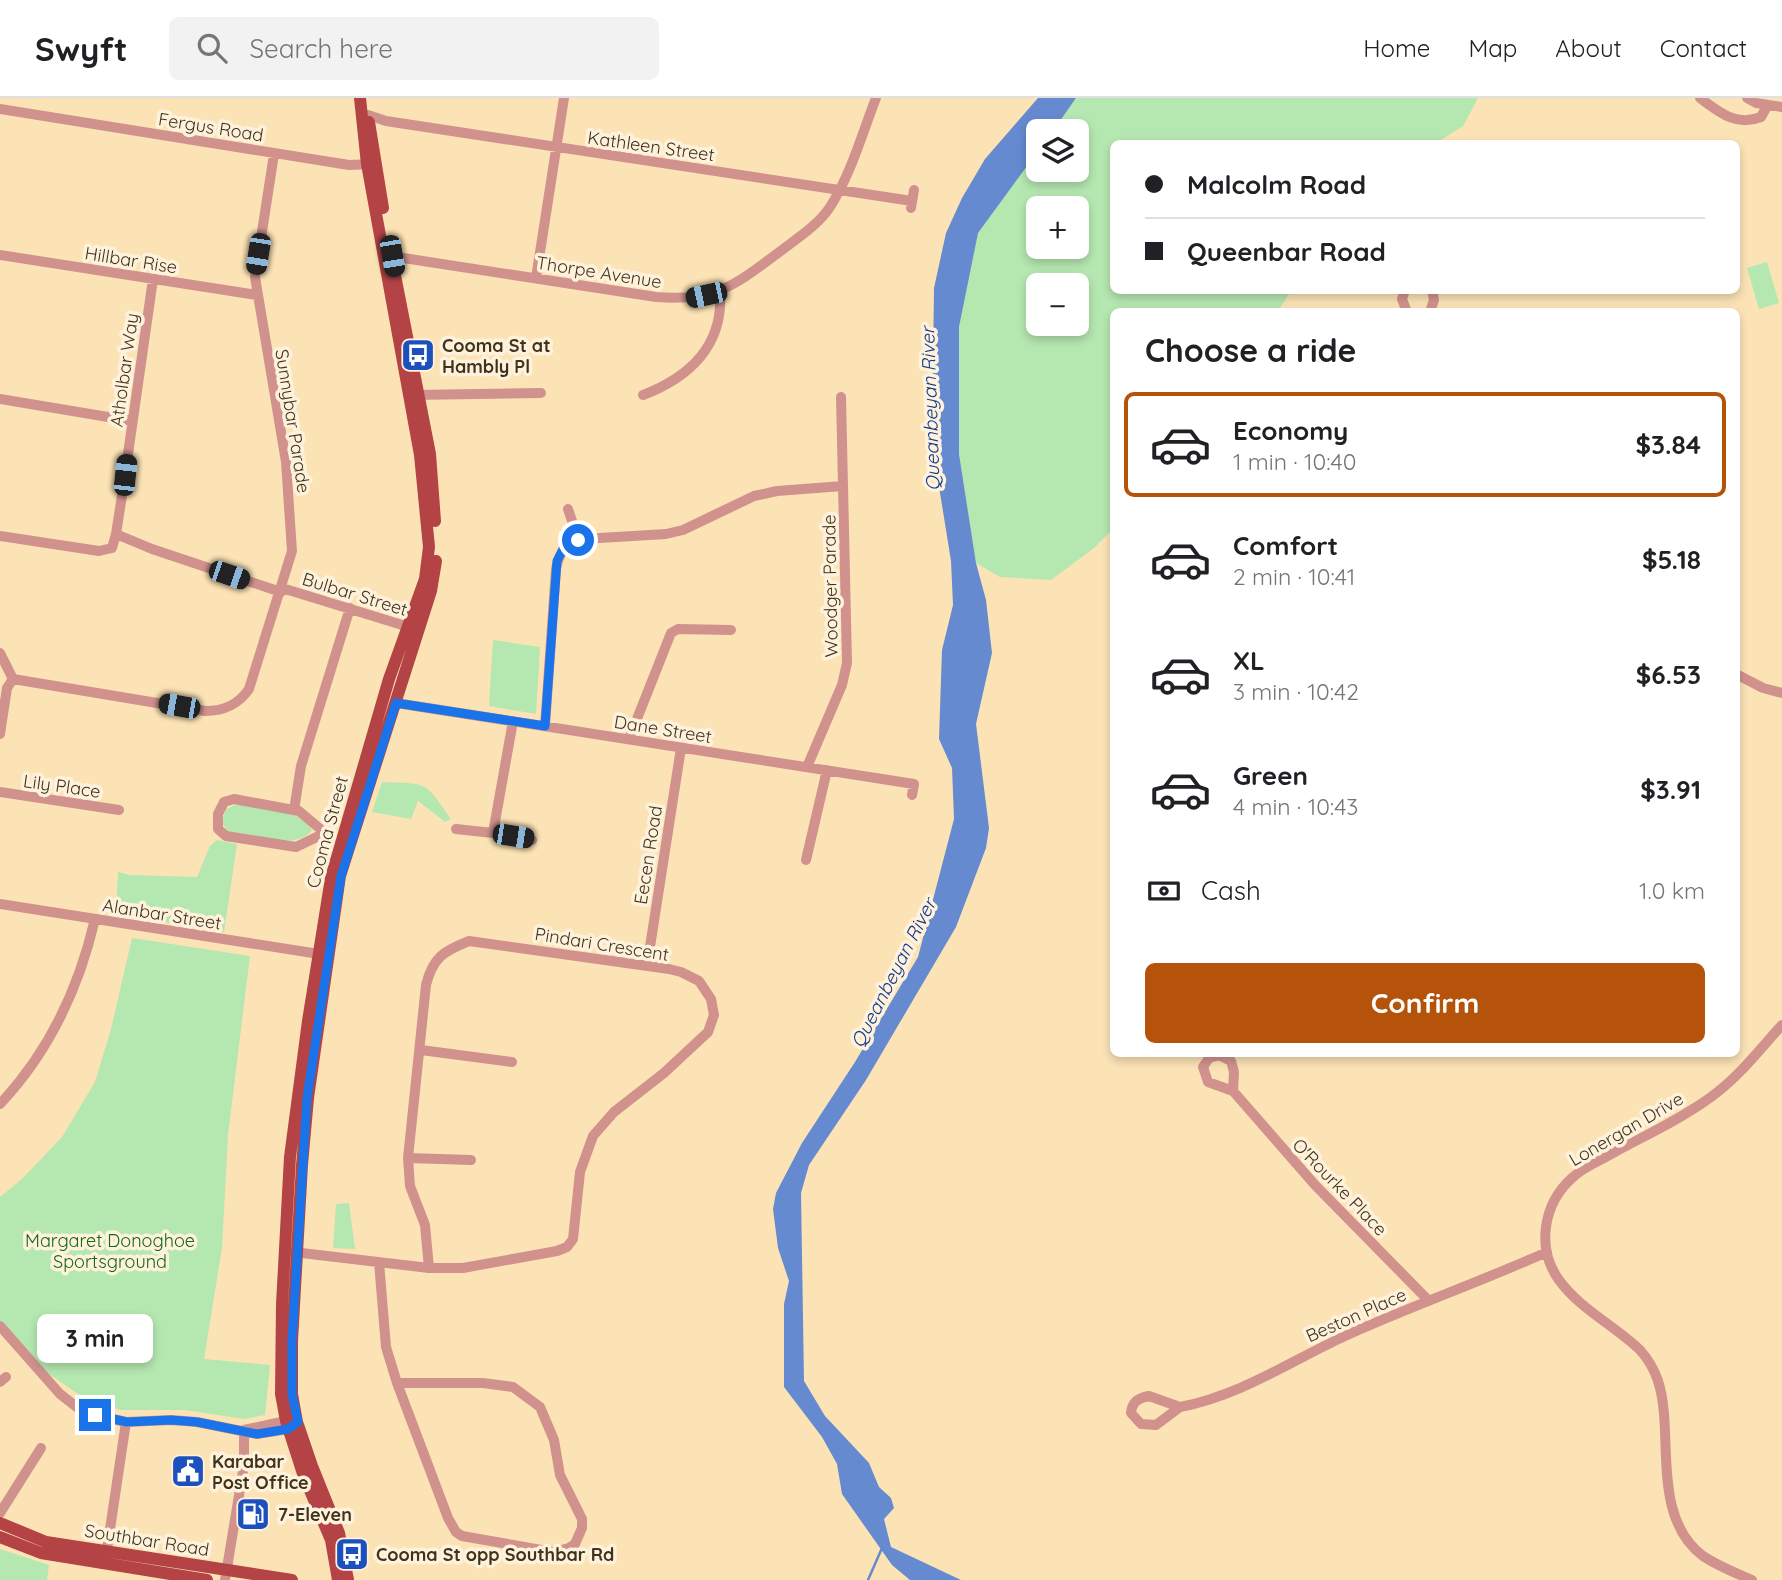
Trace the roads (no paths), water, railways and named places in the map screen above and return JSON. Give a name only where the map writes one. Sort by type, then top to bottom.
[{"type":"main road","name":"Cooma Street","points":[[361,98],[368,115],[372,164]]},
{"type":"main road","name":"Cooma Street","points":[[338,1580],[331,1540],[303,1474],[281,1394],[291,1252],[292,1144],[307,1021],[324,955],[330,883],[396,703],[414,628],[434,579],[436,554],[431,467],[414,395],[361,98]]},
{"type":"main road","name":"Cooma Street","points":[[347,840],[369,745],[400,651],[414,628]]},
{"type":"main road","points":[[369,745],[384,710],[396,703],[400,651]]},
{"type":"main road","name":"Cooma Street","points":[[290,1424],[312,1466],[339,1533],[348,1580]]},
{"type":"main road","name":"Southbar Road","points":[[0,1523],[38,1540],[207,1580]]},
{"type":"main road","name":"Southbar Road","points":[[0,1537],[41,1553],[292,1580]]},
{"type":"street","points":[[536,278],[564,98]]},
{"type":"street","name":"Thorpe Avenue","points":[[388,256],[673,298],[690,298],[720,291],[747,277],[818,222],[830,208],[876,98]]},
{"type":"street","points":[[1700,98],[1729,119],[1742,121],[1761,117],[1767,106]]},
{"type":"street","points":[[1746,98],[1767,106],[1782,107]]},
{"type":"street","name":"Fergus Road","points":[[0,109],[349,166],[372,164]]},
{"type":"street","name":"Kathleen Street","points":[[368,115],[386,121],[556,148],[912,200]]},
{"type":"street","points":[[370,128],[386,121]]},
{"type":"street","name":"Sunnybar Parade","points":[[13,679],[216,711],[235,704],[249,688],[292,551],[286,462],[255,277],[274,153]]},
{"type":"street","name":"Hillbar Rise","points":[[0,255],[257,295]]},
{"type":"street","name":"Atholbar Way","points":[[0,536],[99,551],[112,548],[153,279]]},
{"type":"street","points":[[643,394],[666,386],[683,376],[706,348],[720,321],[720,291]]},
{"type":"street","points":[[414,395],[541,393]]},
{"type":"street","name":"Woodger Parade","points":[[807,767],[842,685],[848,663],[841,397]]},
{"type":"street","points":[[0,399],[132,421]]},
{"type":"street","points":[[545,726],[557,561],[563,549],[578,540],[671,533],[769,492],[843,486]]},
{"type":"street","points":[[568,509],[578,540]]},
{"type":"street","name":"Bulbar Street","points":[[116,534],[152,549],[281,590],[414,628]]},
{"type":"street","points":[[294,810],[301,766],[350,608]]},
{"type":"street","points":[[629,739],[666,641],[673,631],[731,630]]},
{"type":"street","points":[[0,653],[13,679],[7,688],[0,734]]},
{"type":"street","points":[[1740,676],[1763,688],[1782,693]]},
{"type":"street","name":"Dane Street","points":[[396,703],[914,784],[912,795]]},
{"type":"street","points":[[494,833],[513,722]]},
{"type":"street","name":"Eecen Road","points":[[647,966],[681,748]]},
{"type":"street","points":[[806,860],[827,770]]},
{"type":"street","name":"Lily Place","points":[[0,792],[119,810]]},
{"type":"street","points":[[325,833],[316,835],[301,845],[290,847],[228,837],[221,834],[218,828],[220,808],[229,800],[294,810],[307,816],[325,833],[347,840]]},
{"type":"street","points":[[456,829],[532,839]]},
{"type":"street","name":"Alanbar Street","points":[[0,904],[324,955]]},
{"type":"street","points":[[0,1104],[40,1055],[59,1022],[75,987],[96,919]]},
{"type":"street","name":"Pindari Crescent","points":[[291,1252],[429,1268],[463,1268],[568,1247],[573,1238],[580,1172],[593,1136],[614,1112],[664,1073],[708,1031],[714,1015],[711,999],[698,981],[681,972],[647,966],[470,941],[444,953],[436,960],[426,985],[408,1158],[410,1186],[425,1226],[429,1268]]},
{"type":"street","name":"Lonergan Drive","points":[[1546,1252],[1546,1221],[1552,1205],[1573,1177],[1710,1098],[1734,1079],[1782,1025]]},
{"type":"street","points":[[421,1050],[512,1062]]},
{"type":"street","name":"O'Rourke Place","points":[[1233,1091],[1315,1185],[1429,1301]]},
{"type":"street","points":[[408,1158],[471,1160]]},
{"type":"street","points":[[1546,1252],[1551,1266],[1567,1290],[1640,1350],[1657,1375],[1663,1404],[1672,1509],[1682,1532],[1702,1555],[1752,1580]]},
{"type":"street","name":"Beston Place","points":[[1180,1407],[1149,1396],[1134,1402],[1131,1413],[1141,1424],[1156,1425],[1180,1407],[1205,1402],[1235,1391],[1344,1337],[1546,1252]]},
{"type":"street","points":[[379,1262],[381,1312],[386,1347],[397,1383],[448,1518],[456,1532],[472,1539],[554,1552],[575,1544],[582,1528],[582,1519],[560,1475],[554,1440],[540,1407],[513,1387],[483,1383],[397,1383]]},
{"type":"street","points":[[0,1326],[42,1377],[68,1401],[95,1415],[127,1422],[185,1421],[244,1430],[290,1424]]},
{"type":"street","points":[[106,1558],[127,1422]]},
{"type":"street","points":[[226,1575],[244,1465],[244,1430]]},
{"type":"street","points":[[0,1513],[41,1448]]},
{"type":"water","name":"Queanbeyan River","points":[[1038,98],[1076,98],[1061,119],[1026,119],[1026,167],[978,233],[959,327],[959,454],[976,563],[986,600],[992,653],[976,724],[989,828],[986,848],[956,927],[866,1080],[809,1165],[801,1193],[804,1381],[825,1416],[869,1463],[879,1487],[891,1498],[894,1508],[884,1519],[891,1547],[961,1580],[910,1580],[892,1565],[842,1494],[837,1464],[822,1437],[784,1387],[784,1304],[789,1281],[778,1248],[773,1209],[776,1193],[802,1143],[855,1062],[918,957],[954,819],[952,768],[939,739],[942,650],[953,605],[951,561],[932,443],[934,288],[946,233],[962,198],[985,159]]},
{"type":"waterway","points":[[868,1580],[882,1548]]},
{"type":"place","name":"Cooma St at Hambly Pl","points":[[418,355]]},
{"type":"place","name":"Karabar Post Office","points":[[188,1471]]},
{"type":"place","name":"7-Eleven","points":[[253,1514]]},
{"type":"place","name":"Cooma St opp Southbar Rd","points":[[352,1554]]},
{"type":"park label","name":"Margaret Donoghoe Sportsground","points":[[110,1250]]}]
